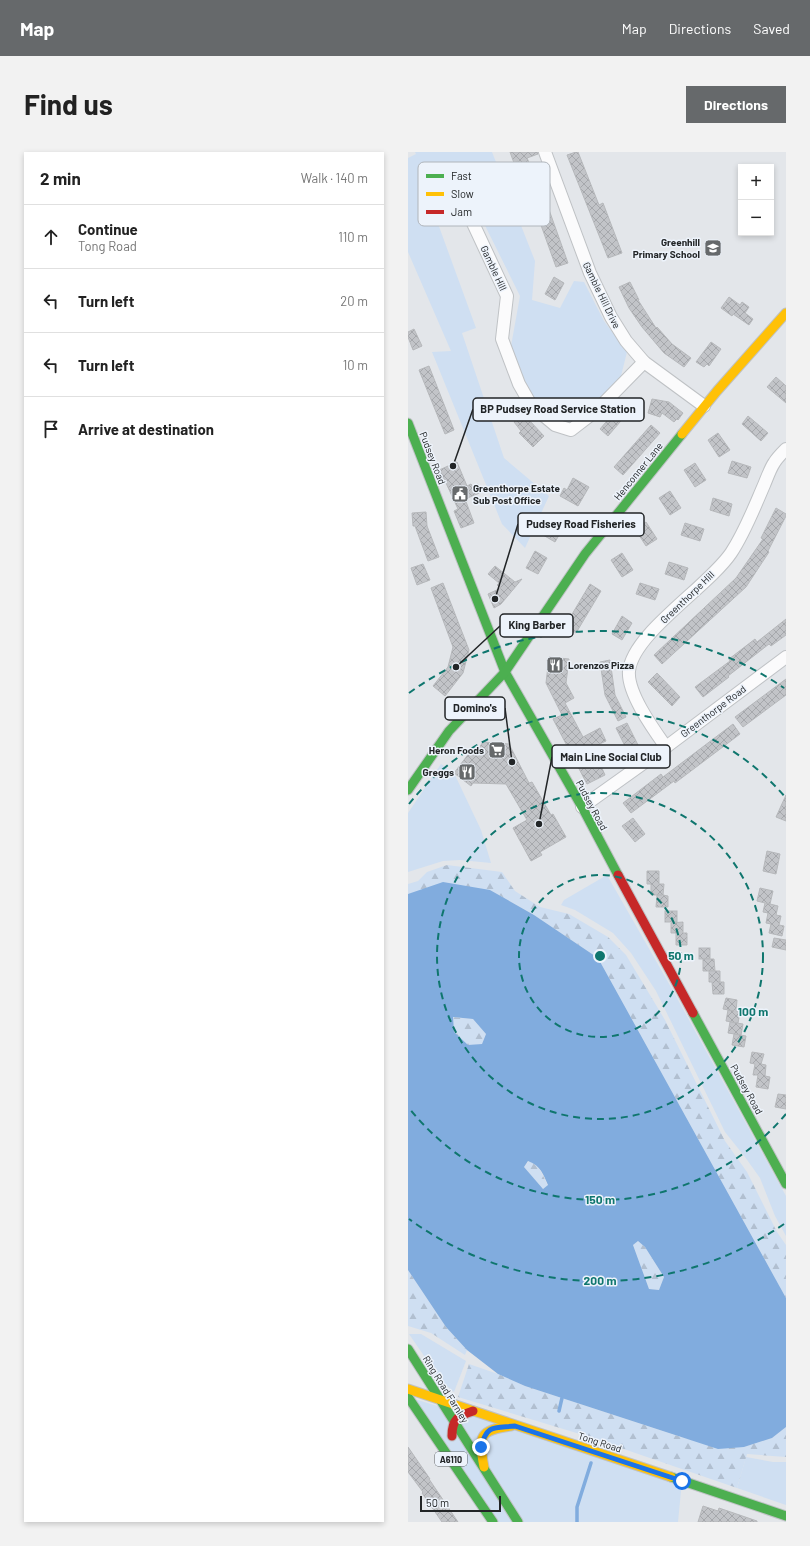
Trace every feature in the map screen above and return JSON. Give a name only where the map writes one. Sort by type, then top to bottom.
[{"type":"main road","name":"Henconner Lane","points":[[408,790],[449,731],[505,672],[585,554],[704,406],[786,313]]},
{"type":"main road","name":"Pudsey Road","points":[[408,423],[505,672],[582,807],[630,900],[786,1184]]},
{"type":"main road","name":"Ring Road Farnley","points":[[408,1349],[439,1400],[518,1522]]},
{"type":"main road","name":"Tong Road","points":[[408,1389],[786,1516]]},
{"type":"main road","name":"A6110","points":[[408,1397],[493,1522]]},
{"type":"main road","points":[[453,1422],[458,1415],[473,1411]]},
{"type":"main road","name":"A6110","points":[[453,1422],[453,1441],[456,1447]]},
{"type":"main road","points":[[484,1469],[481,1447],[484,1435],[490,1429],[515,1426]]},
{"type":"main road","name":"A6110","points":[[462,1459],[499,1522]]},
{"type":"street","name":"Gamble Hill Drive","points":[[545,152],[549,162]]},
{"type":"street","name":"Gamble Hill Drive","points":[[550,165],[590,273],[611,317],[626,341],[644,362],[704,406]]},
{"type":"street","name":"Gamble Hill","points":[[474,226],[507,296],[502,339],[520,384],[531,406],[555,425],[570,430],[597,410],[644,362]]},
{"type":"street","name":"Greenthorpe Hill","points":[[666,747],[645,716],[632,688],[629,672],[636,651],[661,622],[702,584],[730,554],[745,529],[774,462],[786,449]]},
{"type":"street","name":"Greenthorpe Road","points":[[582,807],[666,747],[786,657]]},
{"type":"green space","points":[[415,152],[492,152],[496,162],[418,162],[418,226],[439,226],[476,328],[462,333],[504,458],[549,496],[525,548],[502,524],[432,352],[451,351],[408,252],[408,158],[416,154]]},
{"type":"green space","points":[[485,226],[521,226],[535,261],[532,300],[560,308],[574,281],[584,282],[604,321],[627,352],[620,380],[600,401],[575,420],[567,422],[558,420],[542,410],[523,382],[511,346],[520,296]]},
{"type":"green space","points":[[441,764],[454,773],[481,830],[491,863],[460,860],[443,861],[408,872],[408,813]]},
{"type":"green space","points":[[447,865],[502,872],[515,891],[540,907],[569,914],[608,937],[626,955],[665,1020],[725,1141],[747,1172],[777,1232],[786,1245],[786,1298],[598,958],[534,915],[490,890],[408,894],[408,884],[418,881],[427,872]]},
{"type":"green space","points":[[607,875],[672,989],[786,1196],[786,1236],[775,1216],[760,1178],[725,1132],[656,991],[631,953],[613,933],[575,910],[561,905],[564,900]]},
{"type":"green space","points":[[453,1017],[473,1019],[486,1034],[482,1044],[468,1046],[453,1032]]},
{"type":"green space","points":[[529,1161],[539,1168],[548,1186],[542,1189],[524,1167]]},
{"type":"green space","points":[[638,1241],[645,1247],[664,1277],[659,1290],[649,1289],[633,1245]]},
{"type":"green space","points":[[408,1270],[446,1327],[467,1350],[465,1355],[431,1333],[408,1326]]},
{"type":"green space","points":[[409,1334],[421,1334],[466,1361],[454,1392],[442,1382]]},
{"type":"green space","points":[[469,1364],[498,1374],[525,1386],[684,1438],[744,1447],[772,1438],[786,1427],[786,1457],[747,1454],[737,1488],[583,1435],[458,1397]]},
{"type":"green space","points":[[408,1397],[682,1481],[678,1522],[493,1522]]},
{"type":"green space","points":[[746,1457],[773,1462],[786,1462],[786,1505],[737,1488]]},
{"type":"water","points":[[443,882],[490,890],[534,915],[598,958],[786,1298],[786,1427],[772,1438],[744,1447],[718,1449],[525,1386],[498,1374],[467,1350],[446,1327],[408,1270],[408,894]],"holes":[[[453,1017],[473,1019],[486,1034],[482,1044],[468,1045],[454,1032]],[[528,1161],[536,1165],[545,1177],[548,1185],[543,1189],[524,1167]],[[638,1241],[645,1247],[664,1277],[659,1290],[649,1289],[633,1245]]]},
{"type":"building","points":[[510,152],[538,152],[538,154],[527,158],[529,162],[514,162]]},
{"type":"building","points":[[578,152],[599,205],[603,203],[622,253],[608,258],[567,155]]},
{"type":"building","points":[[550,212],[568,263],[556,267],[541,226],[550,226]]},
{"type":"building","points":[[554,277],[564,283],[555,300],[545,294]]},
{"type":"building","points":[[630,282],[638,300],[656,328],[657,327],[672,344],[691,358],[684,367],[664,353],[642,327],[629,308],[619,287]]},
{"type":"building","points":[[729,297],[740,305],[742,302],[749,307],[745,313],[753,319],[749,325],[721,308]]},
{"type":"building","points":[[414,329],[422,346],[413,350],[408,337],[408,332]]},
{"type":"building","points":[[711,342],[721,349],[709,366],[707,364],[704,367],[696,362]]},
{"type":"building","points":[[429,366],[454,430],[445,434],[419,370]]},
{"type":"building","points":[[776,377],[786,386],[786,403],[767,387]]},
{"type":"building","points":[[652,399],[669,402],[683,413],[678,420],[677,419],[674,422],[662,413],[660,417],[648,413]]},
{"type":"building","points":[[519,402],[531,416],[528,419],[544,436],[533,447],[519,433],[521,431],[514,422],[520,417],[513,408]]},
{"type":"building","points":[[618,408],[626,415],[608,436],[600,429]]},
{"type":"building","points":[[748,416],[768,433],[761,441],[742,424]]},
{"type":"building","points":[[651,425],[660,433],[623,475],[614,467]]},
{"type":"building","points":[[718,433],[730,450],[719,457],[708,440]]},
{"type":"building","points":[[732,461],[751,467],[747,478],[728,473]]},
{"type":"building","points":[[457,462],[467,486],[471,484],[473,487],[478,484],[482,492],[465,499],[474,523],[461,528],[454,511],[458,509],[446,483],[442,484],[437,471]]},
{"type":"building","points":[[695,463],[706,480],[695,487],[684,470]]},
{"type":"building","points":[[573,478],[589,487],[578,506],[560,496],[564,488],[567,490]]},
{"type":"building","points":[[670,491],[681,508],[670,515],[659,498]]},
{"type":"building","points":[[713,498],[732,504],[729,516],[710,510]]},
{"type":"building","points":[[776,508],[786,514],[786,516],[768,551],[769,552],[746,587],[662,664],[654,655],[736,578],[763,539],[761,538]]},
{"type":"building","points":[[426,512],[427,526],[439,557],[428,561],[415,526],[413,526],[412,513]]},
{"type":"building","points":[[646,522],[657,539],[646,546],[635,529]]},
{"type":"building","points":[[685,523],[704,529],[700,541],[681,535]]},
{"type":"building","points":[[550,524],[562,530],[555,542],[543,535]]},
{"type":"building","points":[[535,551],[547,558],[538,574],[526,568]]},
{"type":"building","points":[[622,553],[633,570],[622,577],[611,560]]},
{"type":"building","points":[[669,562],[688,568],[684,580],[665,574]]},
{"type":"building","points":[[423,564],[430,580],[417,585],[411,568]]},
{"type":"building","points":[[495,566],[515,582],[522,579],[501,604],[494,608],[488,594],[501,588],[497,585],[499,583],[488,574]]},
{"type":"building","points":[[443,583],[469,650],[463,673],[445,696],[433,686],[448,667],[453,647],[431,588]]},
{"type":"building","points":[[640,583],[659,589],[655,600],[636,594]]},
{"type":"building","points":[[590,584],[601,591],[576,633],[565,626]]},
{"type":"building","points":[[622,616],[632,623],[622,640],[612,634]]},
{"type":"building","points":[[786,619],[786,635],[771,646],[769,644],[703,697],[695,687],[730,661],[729,659],[755,639],[757,642]]},
{"type":"building","points":[[549,657],[569,659],[566,683],[574,698],[565,703],[583,737],[600,728],[606,741],[589,749],[599,767],[601,766],[605,775],[587,784],[553,719],[562,715],[546,683]]},
{"type":"building","points":[[610,660],[615,695],[626,717],[618,721],[605,695],[600,662]]},
{"type":"building","points":[[657,673],[680,697],[672,706],[648,682]]},
{"type":"building","points":[[786,679],[786,695],[743,727],[735,717]]},
{"type":"building","points":[[627,723],[638,745],[627,750],[616,728]]},
{"type":"building","points":[[733,724],[740,734],[675,783],[674,781],[631,813],[623,803],[661,774],[663,777]]},
{"type":"building","points":[[483,742],[509,744],[529,783],[532,782],[566,837],[540,852],[542,855],[531,861],[513,828],[527,820],[506,784],[473,783],[471,786],[454,773],[470,752],[474,755]]},
{"type":"building","points":[[786,795],[786,821],[776,817]]},
{"type":"building","points":[[633,818],[645,834],[635,842],[622,826]]},
{"type":"building","points":[[767,851],[780,854],[776,874],[763,871]]},
{"type":"building","points":[[647,871],[659,871],[659,884],[664,884],[663,895],[668,896],[668,907],[656,907],[657,895],[651,895],[651,884],[647,884]]},
{"type":"building","points":[[760,888],[773,891],[770,904],[778,906],[776,915],[781,916],[779,925],[784,926],[782,936],[769,933],[771,924],[766,923],[768,913],[763,912],[765,903],[757,901]]},
{"type":"building","points":[[665,911],[677,911],[677,922],[665,922]]},
{"type":"building","points":[[683,922],[683,933],[687,933],[687,945],[676,945],[676,933],[671,933],[671,923]]},
{"type":"building","points":[[774,938],[786,940],[786,950],[772,947]]},
{"type":"building","points":[[699,948],[710,948],[710,959],[699,959]]},
{"type":"building","points":[[703,959],[714,959],[715,971],[703,971]]},
{"type":"building","points":[[709,971],[720,971],[720,982],[724,982],[724,994],[713,994],[712,982],[709,982]]},
{"type":"building","points":[[726,998],[737,1000],[736,1011],[740,1012],[738,1023],[726,1021],[728,1010],[734,1011],[723,1009]]},
{"type":"building","points":[[730,1022],[743,1024],[741,1035],[728,1033]]},
{"type":"building","points":[[734,1034],[746,1036],[744,1047],[732,1045]]},
{"type":"building","points":[[752,1052],[764,1054],[761,1064],[766,1065],[765,1076],[770,1077],[768,1089],[756,1087],[758,1075],[753,1075],[755,1064],[750,1063]]},
{"type":"building","points":[[778,1094],[786,1095],[786,1109],[775,1107]]},
{"type":"building","points":[[408,1447],[458,1522],[442,1522],[408,1472]]},
{"type":"building","points":[[703,1506],[718,1511],[719,1508],[757,1522],[698,1522]]},
{"type":"waterway","points":[[559,1411],[562,1398]]},
{"type":"waterway","points":[[577,1522],[577,1507],[591,1463]]},
{"type":"traffic: fast","points":[[408,423],[505,672],[582,807],[618,875]]},
{"type":"traffic: fast","points":[[408,790],[449,731],[505,672],[585,554],[682,434]]},
{"type":"traffic: fast","points":[[693,1013],[786,1184]]},
{"type":"traffic: fast","points":[[408,1349],[518,1522]]},
{"type":"traffic: fast","points":[[408,1397],[493,1522]]},
{"type":"traffic: fast","points":[[671,1477],[786,1516]]},
{"type":"traffic: slow","points":[[682,434],[717,391],[786,313]]},
{"type":"traffic: slow","points":[[408,1389],[671,1477]]},
{"type":"traffic: slow","points":[[484,1467],[481,1448],[483,1436],[492,1430],[511,1426]]},
{"type":"traffic: jam","points":[[618,875],[693,1013]]},
{"type":"traffic: jam","points":[[452,1436],[453,1426],[457,1419],[473,1411]]},
{"type":"place","name":"Greenhill Primary School","points":[[713,248]]},
{"type":"place","name":"BP Pudsey Road Service Station","points":[[453,466]]},
{"type":"place","name":"Greenthorpe Estate Sub Post Office","points":[[460,494]]},
{"type":"place","name":"Pudsey Road Fisheries","points":[[495,599]]},
{"type":"place","name":"Lorenzos Pizza","points":[[555,665]]},
{"type":"place","name":"King Barber","points":[[456,667]]},
{"type":"place","name":"Heron Foods","points":[[497,750]]},
{"type":"place","name":"Domino's","points":[[512,762]]},
{"type":"place","name":"Greggs","points":[[467,772]]},
{"type":"place","name":"Main Line Social Club","points":[[539,824]]},
{"type":"route","points":[[481,1447],[484,1435],[490,1429],[515,1426],[682,1481]]}]
